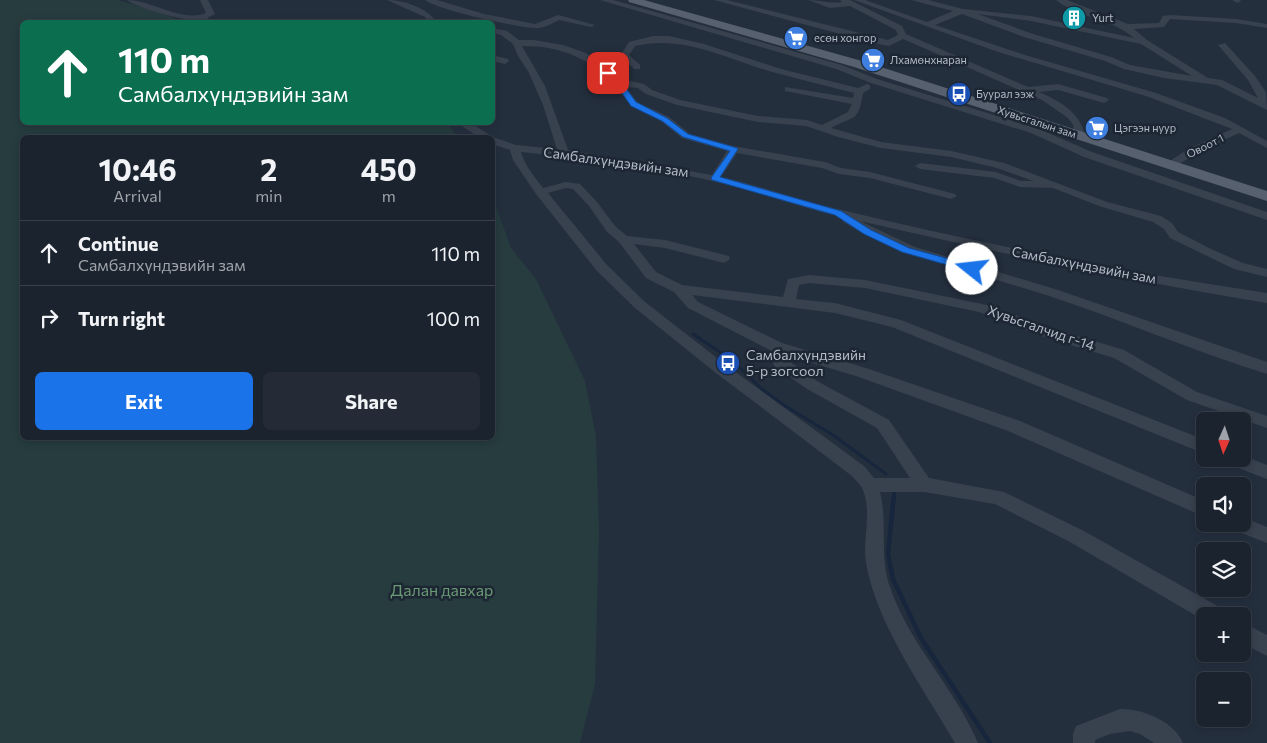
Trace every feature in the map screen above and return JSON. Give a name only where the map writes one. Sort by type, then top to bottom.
[{"type":"main road","name":"Хувьсгалын зам","points":[[633,0],[858,64],[1267,196]]},
{"type":"street","points":[[131,0],[158,10],[198,20],[210,14],[204,0]]},
{"type":"street","points":[[391,0],[430,19],[465,2]]},
{"type":"street","points":[[429,0],[483,16],[535,26],[545,24],[558,17],[590,26]]},
{"type":"street","points":[[604,0],[839,68],[874,81],[1035,131],[1051,140],[1109,162],[1267,216]]},
{"type":"street","points":[[718,0],[889,43],[903,36]]},
{"type":"street","points":[[812,0],[830,6],[846,2],[868,11],[899,28],[903,36],[1045,98],[1072,116],[1078,125],[1080,136]]},
{"type":"street","points":[[858,0],[1023,57],[1128,86],[1172,101],[1240,129],[1258,142],[1267,144]]},
{"type":"street","points":[[915,0],[942,5],[992,21],[1027,35],[1108,58],[1127,66],[1164,75],[1218,82],[1266,106]]},
{"type":"street","points":[[1060,0],[1108,21],[1127,27],[1161,25],[1166,18],[1236,21],[1267,26]]},
{"type":"street","points":[[927,25],[948,15],[978,7],[1144,42]]},
{"type":"street","points":[[663,39],[686,24]]},
{"type":"street","points":[[1127,27],[1144,42],[1206,81]]},
{"type":"street","points":[[495,31],[504,33],[517,43],[534,43],[563,48],[583,55],[623,82],[641,86],[649,92],[677,102],[758,119],[807,124],[881,145],[951,154],[1013,170],[1103,204],[1157,220],[1168,226],[1174,234],[1207,252],[1239,266],[1267,273]]},
{"type":"street","points":[[637,67],[624,56],[632,44],[669,39],[700,46],[772,69],[859,91]]},
{"type":"street","points":[[517,43],[518,52],[535,76],[542,91],[563,152]]},
{"type":"street","points":[[1222,45],[1264,93],[1266,106]]},
{"type":"street","points":[[495,59],[505,61]]},
{"type":"street","points":[[858,64],[863,74],[874,81]]},
{"type":"street","points":[[1252,78],[1267,80]]},
{"type":"street","points":[[824,129],[836,121],[849,117],[856,109],[859,91],[874,81]]},
{"type":"street","points":[[623,82],[621,87],[634,104],[664,119],[686,136],[734,149],[825,165],[838,171],[870,175],[951,196]]},
{"type":"street","points":[[1027,90],[1058,87],[1104,100]]},
{"type":"street","points":[[788,89],[857,102]]},
{"type":"street","points":[[466,125],[483,135]]},
{"type":"street","name":"Овоот 1","points":[[1171,165],[1192,151],[1240,129]]},
{"type":"street","name":"Самбалхүндэвийн зам","points":[[495,141],[515,148],[593,156],[715,178],[838,213],[1182,285],[1267,298]]},
{"type":"street","points":[[515,148],[518,160],[540,192],[602,268],[640,305],[721,369],[858,471],[870,484],[875,507],[875,560],[880,587],[896,623],[967,743]]},
{"type":"street","points":[[715,178],[734,149]]},
{"type":"street","points":[[920,166],[996,175],[1020,184],[1055,185]]},
{"type":"street","points":[[996,175],[1013,170]]},
{"type":"street","points":[[540,192],[566,185],[576,186],[651,275],[679,289],[693,305],[777,346],[861,372],[1014,426],[1196,505]]},
{"type":"street","points":[[838,213],[868,232],[906,250],[1022,283],[1109,311],[1267,368]]},
{"type":"street","points":[[622,239],[665,244],[724,259]]},
{"type":"street","name":"Хувьсгалчид г-14","points":[[789,303],[793,282],[809,279],[865,284],[982,308],[1049,333],[1119,354],[1192,396],[1267,422]]},
{"type":"street","points":[[679,289],[704,290],[835,308],[896,323],[1196,443]]},
{"type":"street","points":[[777,346],[779,362],[812,385],[883,424],[924,485]]},
{"type":"street","points":[[1251,466],[1267,472]]},
{"type":"street","points":[[870,484],[924,485],[998,497],[1076,536],[1200,607]]},
{"type":"street","points":[[1251,528],[1267,535]]},
{"type":"street","points":[[1251,637],[1267,646]]},
{"type":"street","points":[[1084,743],[1084,734],[1114,720],[1132,718],[1159,733],[1172,743]]},
{"type":"green space","name":"Далан давхар","points":[[0,0],[118,0],[182,20],[20,20],[20,125],[448,125],[456,135],[20,135],[20,440],[495,440],[495,204],[511,248],[536,279],[585,381],[596,436],[599,530],[595,684],[580,743],[0,743]]},
{"type":"waterway","points":[[693,334],[733,361],[762,389],[782,404],[833,435],[886,474]]},
{"type":"waterway","points":[[894,494],[888,554],[893,579],[921,638],[990,743]]},
{"type":"place","name":"Yurt","points":[[1074,18]]},
{"type":"place","name":"есөн хонгор","points":[[796,38]]},
{"type":"place","name":"Лхамөнхнаран","points":[[873,60]]},
{"type":"place","name":"Буурал ээж","points":[[959,94]]},
{"type":"place","name":"Цэгээн нуур","points":[[1097,128]]},
{"type":"place","name":"Самбалхүндэвийн 5-р зогсоол","points":[[728,363]]},
{"type":"route","points":[[608,73],[623,82],[621,87],[634,104],[664,119],[686,136],[734,149],[715,178],[838,213],[868,232],[906,250],[972,269]]}]
